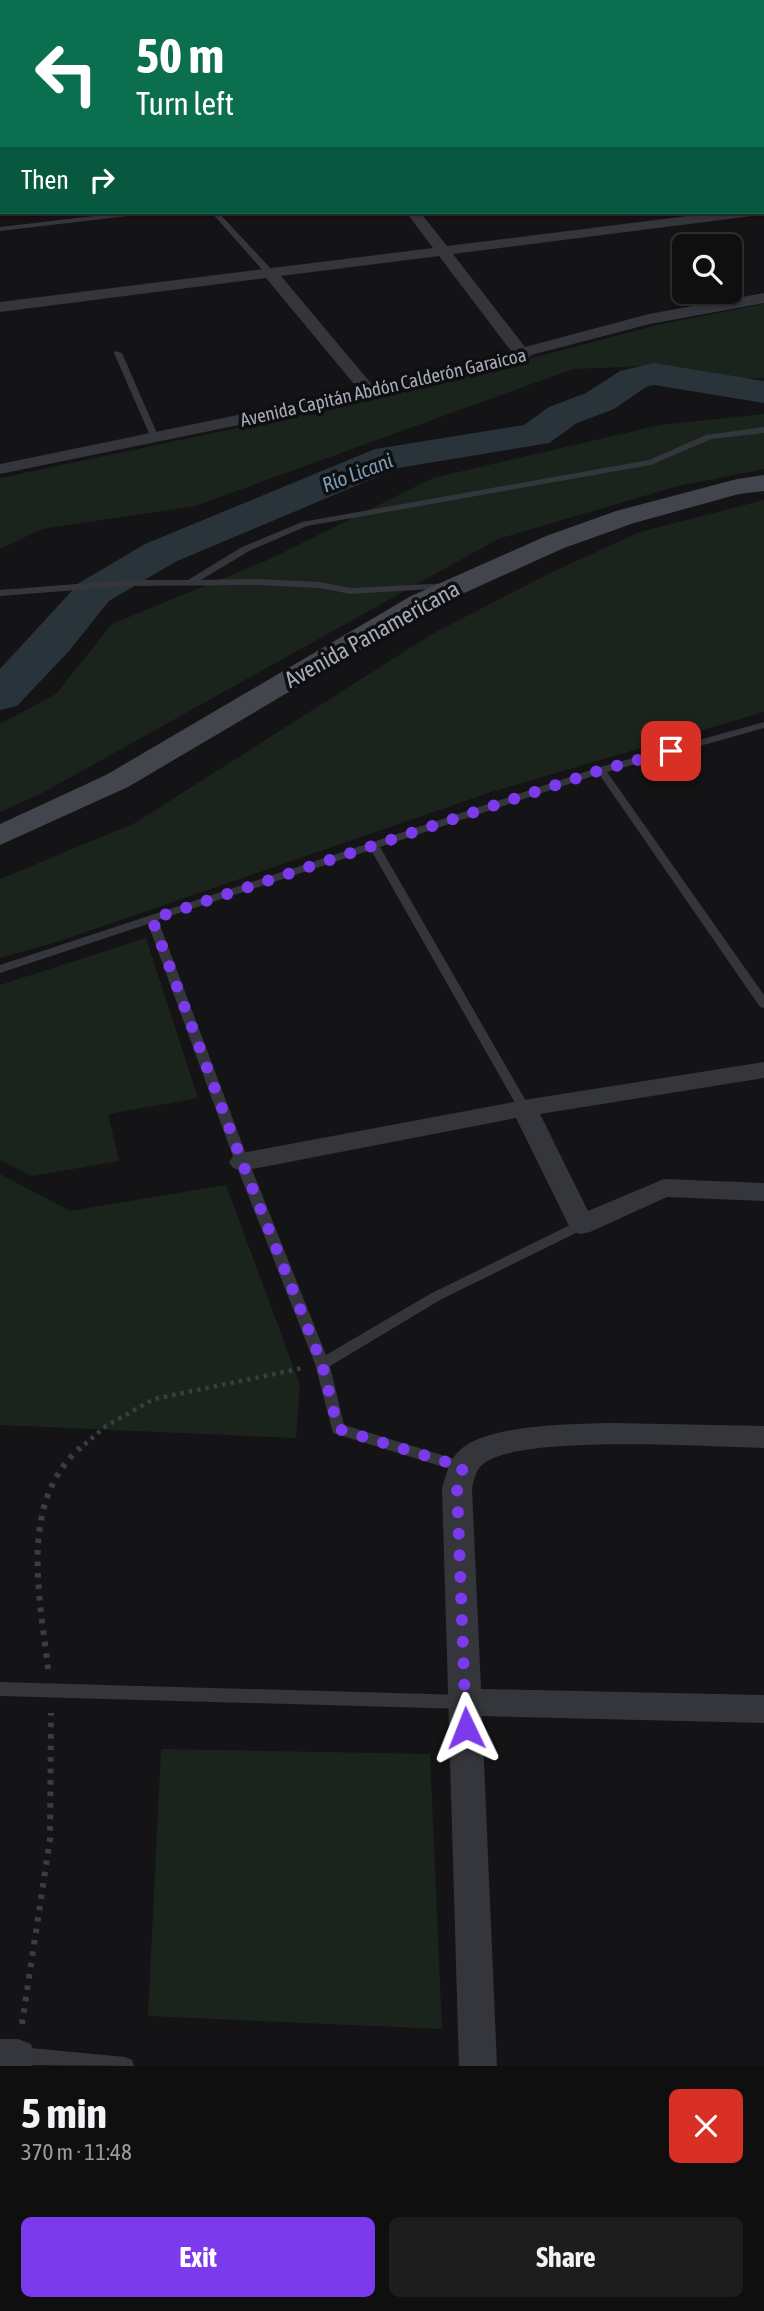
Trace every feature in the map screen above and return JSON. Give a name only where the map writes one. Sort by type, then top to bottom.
[{"type":"main road","name":"Avenida Panamericana","points":[[0,836],[117,781],[421,602],[555,542],[625,517],[737,487],[764,483]]},
{"type":"street","points":[[415,214],[447,252],[523,355]]},
{"type":"street","points":[[635,214],[644,226]]},
{"type":"street","points":[[0,307],[737,214]]},
{"type":"street","points":[[270,273],[370,393]]},
{"type":"street","name":"Avenida Capitán Abdón Calderón Garaicoa","points":[[0,469],[370,393],[523,355],[649,319],[764,298]]},
{"type":"street","points":[[242,1162],[524,1108],[764,1070]]},
{"type":"street","points":[[524,1108],[581,1225],[664,1188],[764,1192]]},
{"type":"street","points":[[478,2066],[457,1488],[463,1467],[473,1454],[509,1439],[564,1435],[764,1437]]},
{"type":"street","points":[[466,1702],[764,1709]]},
{"type":"lane","points":[[0,229],[128,214]]},
{"type":"lane","points":[[216,214],[270,273]]},
{"type":"lane","points":[[118,354],[155,438]]},
{"type":"lane","points":[[190,583],[214,566],[280,533],[305,524],[651,462],[709,437],[764,430]]},
{"type":"lane","points":[[0,593],[109,583],[319,584],[351,591],[462,584]]},
{"type":"lane","points":[[0,970],[601,770],[764,725]]},
{"type":"lane","points":[[601,770],[764,1004]]},
{"type":"lane","points":[[373,844],[524,1108]]},
{"type":"lane","points":[[152,919],[242,1162],[322,1364],[338,1429],[463,1467]]},
{"type":"lane","points":[[322,1364],[435,1297],[581,1225]]},
{"type":"lane","points":[[0,1689],[466,1702]]},
{"type":"lane","points":[[9,2056],[125,2066]]},
{"type":"path","points":[[9,2056],[50,1839],[52,1691],[37,1570],[41,1515],[54,1481],[76,1452],[106,1426],[154,1399],[322,1364]]},
{"type":"shaded area","points":[[764,304],[764,378],[724,379],[646,366],[573,369],[195,506],[42,529],[0,549],[0,478],[389,396],[657,325]]},
{"type":"shaded area","points":[[764,414],[764,469],[678,486],[498,539],[44,792],[0,812],[0,724],[56,694],[112,624],[270,559],[433,478],[660,425]]},
{"type":"shaded area","points":[[764,500],[764,712],[491,792],[60,941],[0,958],[0,879],[135,823],[432,634],[550,573],[640,532]]},
{"type":"shaded area","points":[[146,938],[198,1098],[108,1114],[119,1161],[32,1176],[0,1160],[0,985]]},
{"type":"shaded area","points":[[0,1174],[70,1211],[226,1185],[300,1385],[296,1438],[0,1425]]},
{"type":"shaded area","points":[[161,1749],[430,1754],[442,2029],[148,2016]]},
{"type":"waterway","name":"Río Licani","points":[[0,696],[53,641],[94,592],[160,553],[389,457],[535,435],[563,415],[600,401],[633,379],[654,374],[764,392]]},
{"type":"route","points":[[466,1728],[457,1488],[463,1467],[338,1429],[322,1364],[242,1162],[152,919],[601,770],[671,751]]}]
